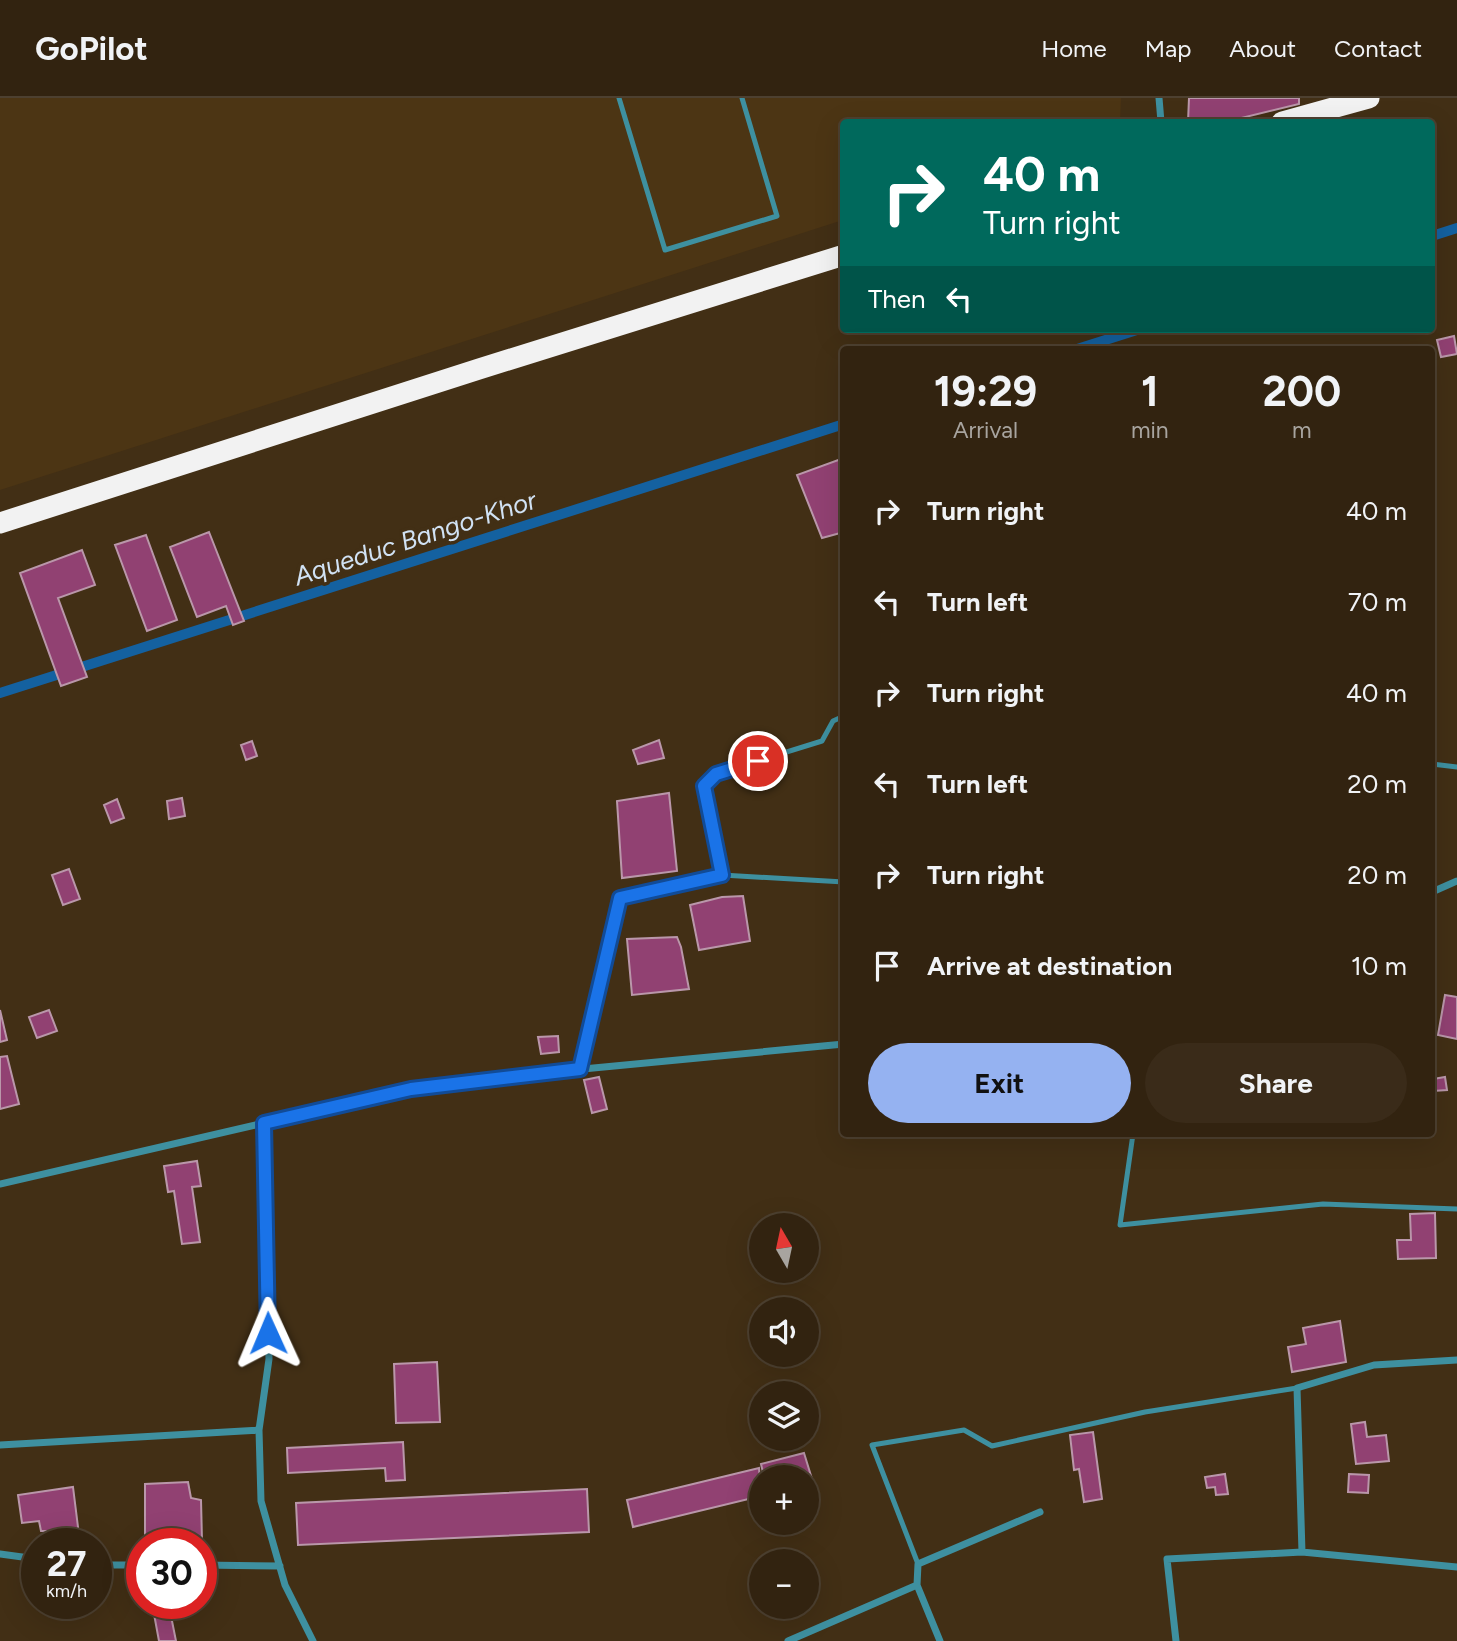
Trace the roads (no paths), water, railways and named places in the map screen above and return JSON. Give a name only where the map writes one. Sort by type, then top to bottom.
[{"type":"highway","points":[[1293,119],[1369,98]]},
{"type":"highway","points":[[0,523],[465,373],[840,256]]},
{"type":"street","points":[[1159,98],[1161,119]]},
{"type":"street","points":[[1435,891],[1457,881]]},
{"type":"street","points":[[0,1184],[411,1089],[580,1069],[840,1044]]},
{"type":"street","points":[[264,1123],[269,1359],[259,1430],[261,1501],[285,1585],[313,1641]]},
{"type":"street","points":[[1301,1552],[1297,1388],[1374,1364],[1457,1360]]},
{"type":"street","points":[[0,1445],[259,1430]]},
{"type":"street","points":[[940,1641],[917,1585],[918,1564],[1040,1512]]},
{"type":"street","points":[[1176,1641],[1167,1559],[1301,1552],[1457,1567]]},
{"type":"street","points":[[0,1554],[21,1557]]},
{"type":"street","points":[[217,1565],[280,1566]]},
{"type":"street","points":[[788,1641],[917,1585]]},
{"type":"lane","points":[[619,98],[665,250],[777,216],[742,98]]},
{"type":"lane","points":[[722,875],[704,786],[716,774],[822,741],[833,722],[840,718]]},
{"type":"lane","points":[[1435,764],[1457,767]]},
{"type":"lane","points":[[580,1069],[620,898],[722,875],[840,882]]},
{"type":"lane","points":[[1133,1137],[1120,1225],[1323,1204],[1457,1209]]},
{"type":"lane","points":[[918,1564],[872,1445],[964,1430],[992,1446],[1144,1412],[1297,1388]]},
{"type":"waterway","name":"Aqueduc Bango-Khor","points":[[1435,235],[1457,228]]},
{"type":"waterway","name":"Aqueduc Bango-Khor","points":[[1087,346],[1127,333]]},
{"type":"waterway","name":"Aqueduc Bango-Khor","points":[[0,693],[840,425]]}]
